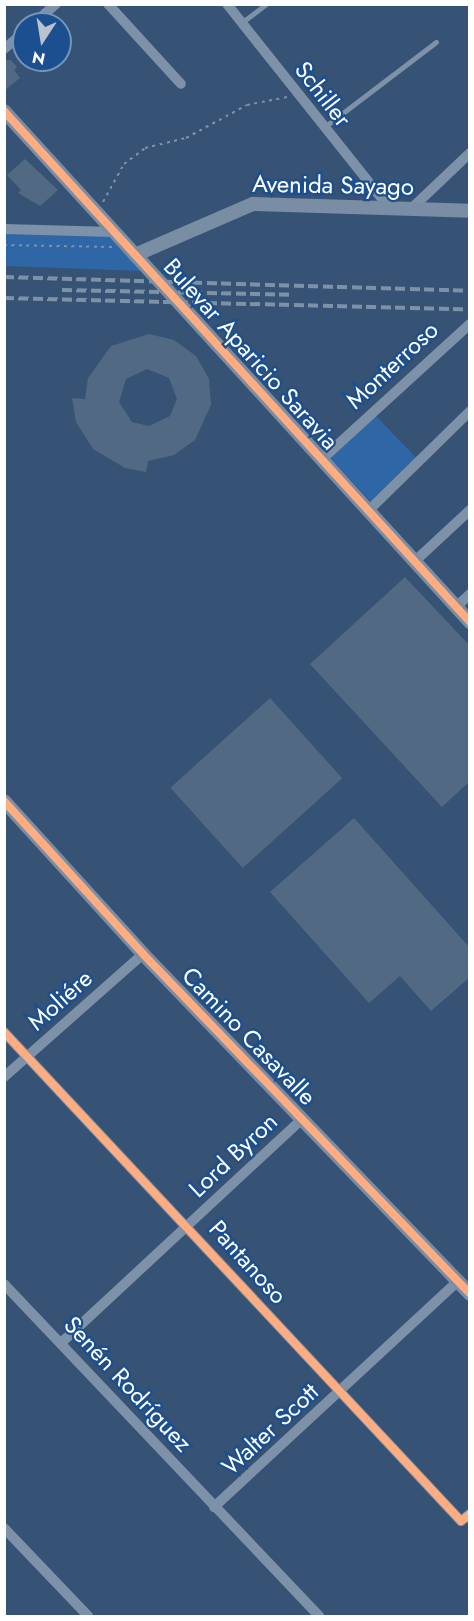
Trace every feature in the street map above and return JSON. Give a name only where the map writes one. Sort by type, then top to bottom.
[{"type":"street","points":[[108,4],[181,84]]},
{"type":"street","name":"Schiller","points":[[226,4],[322,129],[388,208]]},
{"type":"street","name":"Bulevar Aparicio Saravia","points":[[4,111],[470,622]]},
{"type":"street","points":[[411,209],[470,153]]},
{"type":"street","name":"Avenida Sayago","points":[[131,251],[253,204],[470,211]]},
{"type":"street","points":[[4,229],[114,232]]},
{"type":"street","name":"Monterroso","points":[[321,460],[467,325]]},
{"type":"street","points":[[368,511],[470,411]]},
{"type":"street","points":[[414,562],[470,510]]},
{"type":"street","points":[[456,607],[470,594]]},
{"type":"street","name":"Camino Casavalle","points":[[4,801],[143,954],[470,1294]]},
{"type":"street","name":"Moliére","points":[[4,1077],[143,954]]},
{"type":"street","name":"Pantanoso","points":[[4,1032],[188,1225],[340,1391],[465,1517]]},
{"type":"street","name":"Lord Byron","points":[[61,1343],[302,1119]]},
{"type":"street","name":"Walter Scott","points":[[214,1507],[458,1281]]},
{"type":"street","name":"Senén Rodríguez","points":[[4,1284],[319,1617]]},
{"type":"street","points":[[4,1528],[88,1617]]},
{"type":"lane","points":[[241,24],[266,4]]},
{"type":"lane","points":[[322,129],[436,42]]},
{"type":"path","points":[[97,213],[124,164],[145,148],[186,138],[247,105],[295,94]]},
{"type":"path","points":[[4,245],[131,251]]},
{"type":"shaded area","points":[[5,233],[108,236],[142,271],[5,266]]},
{"type":"shaded area","points":[[375,415],[416,457],[371,501],[330,459]]},
{"type":"building","points":[[4,60],[11,60],[12,72],[16,72],[20,78],[4,91]]},
{"type":"building","points":[[25,159],[58,190],[40,206],[18,193],[21,190],[7,175]]},
{"type":"building","points":[[149,334],[174,340],[196,356],[209,379],[211,405],[195,440],[174,455],[148,461],[146,472],[125,468],[93,449],[76,422],[72,398],[85,399],[88,378],[111,346]],"holes":[[[147,369],[169,378],[177,399],[170,416],[149,426],[132,422],[119,402],[126,379]]]},
{"type":"building","points":[[405,577],[470,646],[470,781],[442,807],[310,664]]},
{"type":"building","points":[[270,698],[342,778],[243,868],[170,788]]},
{"type":"building","points":[[354,818],[470,948],[470,977],[431,1011],[400,976],[369,1003],[270,892]]},
{"type":"railway","points":[[4,277],[470,291]]},
{"type":"railway","points":[[62,290],[293,295]]},
{"type":"railway","points":[[4,298],[470,309]]},
{"type":"cycle path","points":[[4,111],[470,622]]},
{"type":"cycle path","points":[[4,801],[143,954],[470,1294]]},
{"type":"cycle path","points":[[4,1032],[461,1521],[470,1514]]}]
